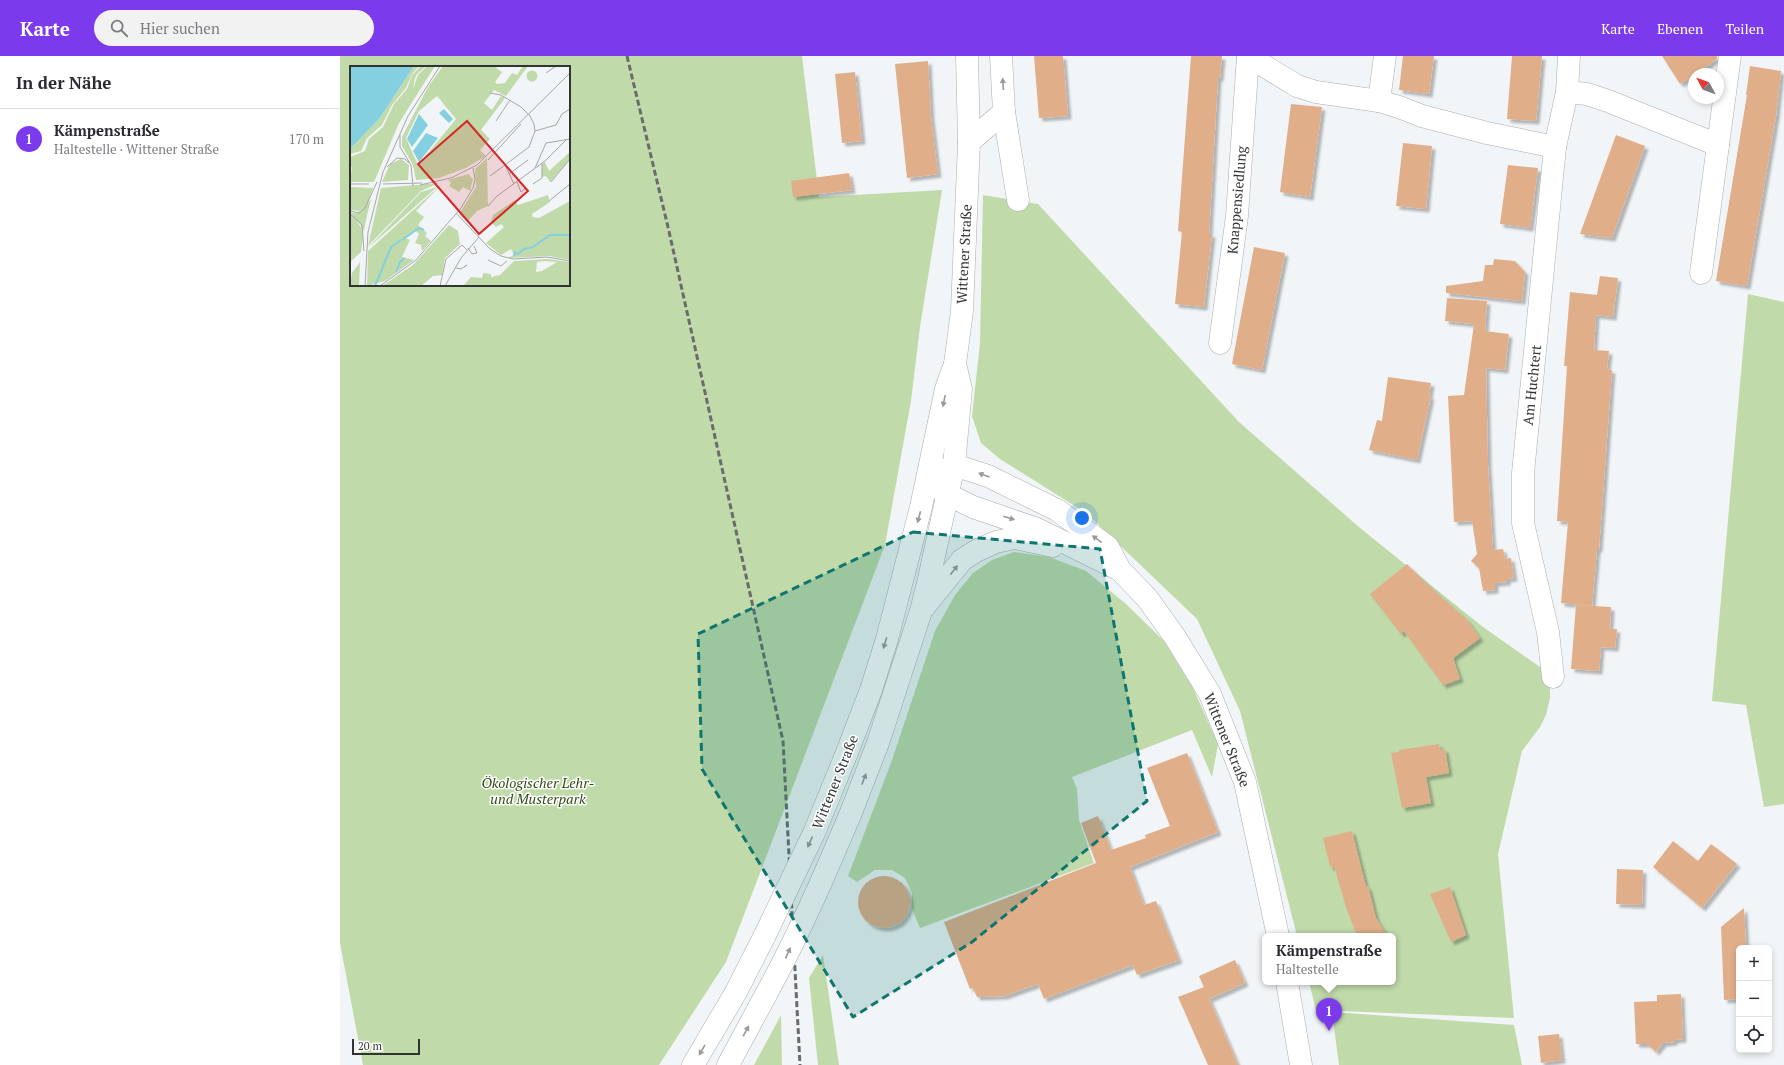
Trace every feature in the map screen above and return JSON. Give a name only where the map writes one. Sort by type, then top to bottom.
[{"type":"main road","name":"Wittener Straße","points":[[693,1065],[736,992],[766,935],[814,833],[871,690],[887,639],[928,479],[946,389],[955,364],[962,311],[969,142],[967,56]]},
{"type":"main road","points":[[1001,56],[1004,112],[1018,200]]},
{"type":"main road","name":"Knappensiedlung","points":[[1220,344],[1237,216],[1248,56],[1297,86],[1310,90],[1340,97],[1379,101],[1422,116],[1487,133],[1555,148]]},
{"type":"main road","points":[[1379,101],[1384,56]]},
{"type":"main road","name":"Am Huchtert","points":[[1553,677],[1548,632],[1523,523],[1523,473],[1555,148],[1567,92],[1569,56]]},
{"type":"main road","points":[[1701,273],[1730,56]]},
{"type":"main road","points":[[1567,92],[1587,94],[1608,101],[1718,145]]},
{"type":"main road","points":[[969,142],[1004,112]]},
{"type":"main road","name":"Wittener Straße","points":[[728,1065],[786,958],[818,890],[850,816],[878,743],[921,611],[954,465],[961,389],[955,364]]},
{"type":"main road","name":"Wittener Straße","points":[[954,465],[988,476],[1058,510],[1108,547],[1120,570],[1147,598],[1189,659],[1212,701],[1245,782],[1277,933]]},
{"type":"main road","points":[[928,479],[954,465]]},
{"type":"main road","name":"Wittener Straße","points":[[928,479],[947,494],[973,507],[1037,529],[1120,570]]},
{"type":"main road","points":[[921,611],[962,560],[976,551],[996,542],[1015,538],[1086,553]]},
{"type":"main road","points":[[1288,985],[1301,1065]]},
{"type":"highlighted area","points":[[913,532],[1100,549],[1147,801],[972,942],[853,1017],[702,769],[698,634]]},
{"type":"green space","name":"Ökologischer Lehr- und Musterpark","points":[[340,56],[802,56],[819,197],[942,190],[920,327],[911,401],[885,545],[726,962],[659,1065],[363,1065],[340,943]]},
{"type":"green space","points":[[983,195],[1038,204],[1239,422],[1360,528],[1483,627],[1550,674],[1550,698],[1546,715],[1540,727],[1522,751],[1498,854],[1514,1018],[1316,1010],[1310,985],[1396,985],[1396,933],[1296,933],[1240,711],[1197,619],[1086,513],[1000,459],[981,443],[972,416],[980,343]]},
{"type":"green space","points":[[1748,294],[1784,302],[1784,804],[1764,807],[1746,705],[1712,701]]},
{"type":"green space","points":[[1014,552],[1049,557],[1086,571],[1126,604],[1164,641],[1193,688],[1218,744],[1212,777],[1192,730],[1072,777],[1077,789],[1079,820],[1094,863],[920,928],[912,909],[912,893],[905,878],[892,870],[875,870],[857,882],[848,876],[891,763],[935,631],[955,595],[973,573],[992,560]]},
{"type":"green space","points":[[823,955],[839,1065],[818,1065],[809,978]]},
{"type":"green space","points":[[1332,1012],[1514,1025],[1522,1065],[1339,1065]]},
{"type":"green space","points":[[781,1015],[782,1065],[754,1065]]},
{"type":"building","points":[[1034,56],[1063,56],[1068,116],[1039,118]]},
{"type":"building","points":[[1191,56],[1222,56],[1220,78],[1218,78],[1209,234],[1212,234],[1204,307],[1175,304],[1182,232],[1178,231]]},
{"type":"building","points":[[1403,56],[1434,56],[1429,94],[1399,90]]},
{"type":"building","points":[[1512,56],[1542,56],[1536,121],[1507,119]]},
{"type":"building","points":[[1662,56],[1717,56],[1717,59],[1704,68],[1688,68],[1688,79],[1680,84]]},
{"type":"building","points":[[928,61],[931,117],[938,174],[907,178],[895,64]]},
{"type":"building","points":[[1750,66],[1781,71],[1776,116],[1747,286],[1716,281],[1747,95]]},
{"type":"building","points":[[855,72],[862,141],[842,143],[835,74]]},
{"type":"building","points":[[1291,104],[1322,107],[1310,197],[1280,192]]},
{"type":"building","points":[[1616,135],[1645,146],[1612,238],[1580,234]]},
{"type":"building","points":[[1403,143],[1432,146],[1426,209],[1396,206]]},
{"type":"building","points":[[1508,165],[1538,168],[1530,228],[1500,224]]},
{"type":"building","points":[[849,173],[852,190],[793,197],[791,181]]},
{"type":"building","points":[[1254,247],[1285,253],[1262,370],[1232,364]]},
{"type":"building","points":[[1494,259],[1515,261],[1525,272],[1522,301],[1446,293],[1446,286],[1483,281],[1485,265],[1493,265]]},
{"type":"building","points":[[1600,276],[1618,278],[1613,317],[1596,315],[1594,350],[1609,351],[1607,369],[1612,370],[1599,549],[1597,549],[1592,606],[1561,603],[1568,522],[1557,521],[1567,366],[1564,366],[1570,292],[1597,295]]},
{"type":"building","points":[[1447,298],[1487,301],[1485,331],[1509,334],[1505,370],[1486,368],[1488,465],[1493,550],[1503,549],[1505,559],[1511,558],[1514,578],[1507,579],[1507,582],[1495,583],[1495,590],[1483,591],[1479,568],[1471,561],[1477,554],[1472,521],[1454,522],[1448,396],[1464,395],[1474,324],[1445,321]]},
{"type":"building","points":[[1388,377],[1431,383],[1429,396],[1431,396],[1417,460],[1369,450],[1377,420],[1382,421]]},
{"type":"building","points":[[1407,564],[1467,620],[1480,638],[1453,658],[1460,679],[1443,685],[1404,631],[1401,634],[1370,594]]},
{"type":"building","points":[[1576,605],[1611,607],[1610,629],[1617,629],[1615,648],[1601,647],[1599,671],[1571,669]]},
{"type":"building","points":[[1439,744],[1440,750],[1445,749],[1449,773],[1426,777],[1431,803],[1402,808],[1391,753],[1399,752],[1399,750]]},
{"type":"building","points":[[1187,753],[1218,832],[1130,867],[1144,905],[1156,901],[1179,960],[1137,975],[1133,965],[1044,999],[1038,984],[1004,996],[977,997],[973,988],[970,989],[944,922],[1096,863],[1081,823],[1098,816],[1111,850],[1146,838],[1145,835],[1170,826],[1147,768]]},
{"type":"building","points":[[1352,831],[1366,887],[1368,886],[1376,918],[1385,933],[1356,933],[1346,907],[1334,866],[1330,867],[1323,838]]},
{"type":"building","points":[[1673,841],[1698,861],[1711,844],[1737,864],[1702,908],[1653,867]]},
{"type":"building","points":[[1617,869],[1643,870],[1642,905],[1616,904]]},
{"type":"building","points":[[879,876],[889,876],[903,883],[910,897],[910,907],[903,921],[889,928],[879,928],[869,924],[862,917],[858,907],[858,897],[862,887],[869,880]]},
{"type":"building","points":[[1450,887],[1466,935],[1451,942],[1430,894]]},
{"type":"building","points":[[1744,908],[1746,945],[1736,945],[1736,999],[1724,1000],[1721,927]]},
{"type":"building","points":[[1235,960],[1245,983],[1209,999],[1199,976]]},
{"type":"building","points":[[1204,987],[1238,1065],[1208,1065],[1178,997]]},
{"type":"building","points":[[1681,994],[1683,1039],[1663,1043],[1656,1052],[1647,1044],[1636,1044],[1634,1002],[1657,1001],[1657,995]]},
{"type":"building","points":[[1559,1034],[1562,1060],[1541,1063],[1538,1036]]},
{"type":"railway","points":[[627,56],[668,227],[783,741],[800,1065]]},
{"type":"place","name":"Kämpenstraße","points":[[1329,1031]]}]
